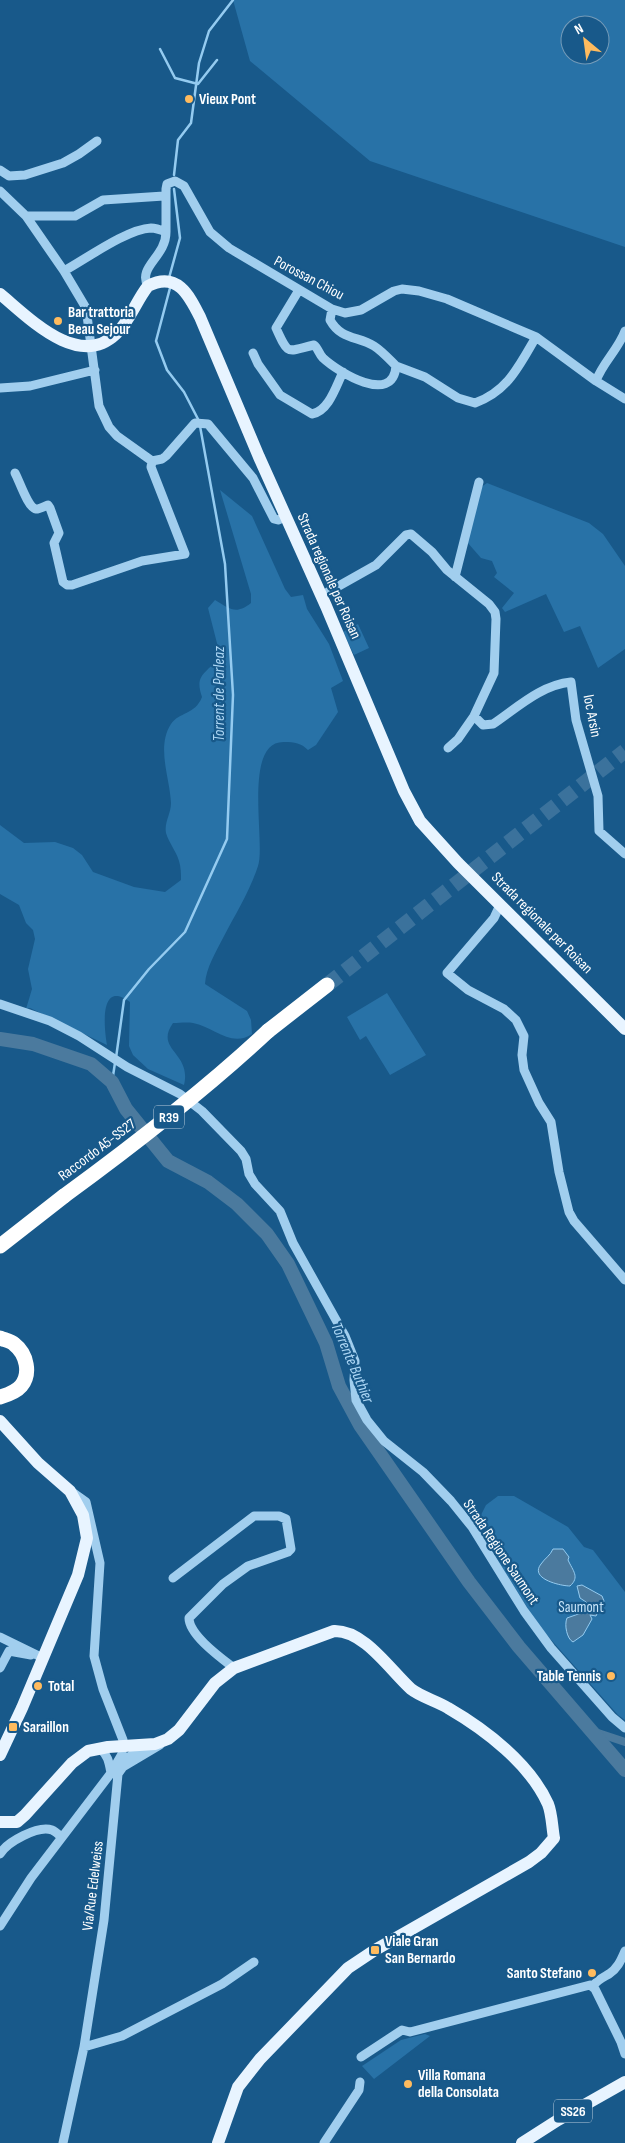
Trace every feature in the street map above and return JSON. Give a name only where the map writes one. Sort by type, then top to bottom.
[{"type":"highway","name":"Raccordo A5-SS27","points":[[2,1246],[64,1196],[154,1130],[220,1076],[268,1031],[327,985]]},
{"type":"highway","points":[[0,1338],[14,1343],[22,1353],[26,1364],[26,1376],[21,1386],[0,1397]]},
{"type":"main road","name":"Strada regionale per Roisan","points":[[148,286],[154,283],[170,282],[179,285],[190,297],[416,814],[432,836],[625,1029]]},
{"type":"main road","points":[[0,294],[48,334],[66,342],[91,346],[115,335],[148,286]]},
{"type":"main road","points":[[0,1421],[38,1464],[70,1491],[84,1515],[87,1538],[86,1550],[78,1575],[38,1656],[2,1750]]},
{"type":"main road","points":[[0,1822],[16,1822],[25,1815],[72,1763],[88,1751],[99,1748],[145,1745],[168,1739],[179,1730],[215,1683],[234,1668],[328,1632],[339,1630],[360,1639],[413,1690],[447,1707],[480,1729],[530,1773],[548,1806],[554,1838],[541,1853],[529,1862],[375,1950],[348,1968],[260,2059],[238,2087],[218,2143]]},
{"type":"main road","name":"SS26","points":[[522,2143],[625,2082]]},
{"type":"street","points":[[0,170],[9,176],[25,175],[63,163],[97,141]]},
{"type":"street","name":"Porossan Chiou","points":[[164,196],[168,184],[175,181],[180,182],[210,232],[221,242],[254,265],[332,309],[354,312],[394,291],[412,290],[447,299],[539,339],[596,381],[625,399]]},
{"type":"street","points":[[0,192],[26,216],[64,271],[86,308],[99,406],[109,427],[116,436],[152,461],[166,456],[195,423],[204,423],[211,427],[253,478],[274,519],[278,520],[285,517]]},
{"type":"street","points":[[26,216],[75,216],[103,200],[164,196],[166,232],[163,248],[144,274],[144,279],[148,286]]},
{"type":"street","points":[[64,271],[133,232],[150,228],[166,232]]},
{"type":"street","points":[[299,290],[276,328],[283,344],[290,350],[296,351],[314,345],[324,358],[343,372],[376,386],[385,384],[394,377],[396,366]]},
{"type":"street","points":[[332,309],[330,320],[337,329],[350,338],[374,346],[396,366],[425,377],[458,398],[474,403],[498,391],[511,379],[539,339]]},
{"type":"street","points":[[596,381],[600,369],[621,344],[625,331]]},
{"type":"street","points":[[253,353],[258,364],[280,395],[312,414],[319,412],[328,402],[343,372]]},
{"type":"street","points":[[0,388],[30,386],[95,370]]},
{"type":"street","points":[[15,473],[33,508],[37,509],[48,505],[50,508],[59,533],[54,543],[63,582],[67,585],[72,585],[142,561],[185,554],[151,467],[152,461]]},
{"type":"street","points":[[455,577],[479,482]]},
{"type":"street","points":[[321,596],[376,565],[406,536],[411,534],[455,577],[489,604],[495,612],[494,673],[474,716],[458,739],[448,748]]},
{"type":"street","name":"loc Arsin","points":[[474,716],[483,725],[493,724],[544,689],[556,684],[571,682],[576,720],[598,796],[599,831],[625,854]]},
{"type":"street","points":[[500,905],[494,918],[447,973],[468,990],[504,1009],[516,1020],[524,1036],[522,1055],[524,1070],[539,1104],[550,1122],[559,1172],[569,1212],[625,1280]]},
{"type":"street","name":"Strada Regione Saumont","points":[[0,1004],[50,1021],[97,1047],[127,1067],[180,1094],[202,1111],[241,1151],[246,1159],[249,1174],[255,1184],[280,1211],[293,1243],[345,1336],[355,1361],[356,1400],[367,1420],[384,1441],[423,1472],[451,1501],[472,1527],[524,1612],[551,1648],[625,1728]]},
{"type":"street","points":[[0,1926],[31,1878],[111,1773],[124,1747],[123,1740],[102,1689],[94,1656],[100,1563],[86,1502],[70,1491]]},
{"type":"street","points":[[173,1578],[254,1516],[279,1516],[286,1519],[291,1549],[288,1552],[248,1566],[223,1584],[189,1618],[189,1624],[200,1639],[234,1668]]},
{"type":"street","points":[[0,1637],[38,1656]]},
{"type":"street","points":[[0,1668],[9,1651],[38,1656]]},
{"type":"street","name":"Via/Rue Edelweiss","points":[[63,2143],[84,2047],[104,1920],[118,1774],[123,1767],[168,1739]]},
{"type":"street","points":[[111,1773],[132,1753],[145,1745]]},
{"type":"street","points":[[99,1748],[105,1753],[111,1773]]},
{"type":"street","points":[[0,1854],[4,1847],[36,1829],[51,1830],[62,1837]]},
{"type":"street","points":[[593,1986],[596,1981],[608,1974],[619,1964],[625,1951]]},
{"type":"street","points":[[84,2047],[122,2036],[222,1984],[254,1962]]},
{"type":"street","points":[[361,2057],[402,2030],[410,2032],[585,1985],[593,1986]]},
{"type":"street","points":[[593,1986],[623,2045],[625,2054]]},
{"type":"street","points":[[324,2143],[360,2090],[360,2082]]},
{"type":"green space","points":[[233,0],[625,0],[625,247],[370,161],[250,61]]},
{"type":"green space","points":[[487,483],[589,523],[603,534],[625,566],[625,649],[598,668],[580,626],[564,632],[546,594],[505,612],[502,608],[514,593],[494,577],[497,573],[492,561],[481,558],[467,542],[480,488]]},
{"type":"green space","points":[[220,490],[252,516],[285,589],[291,597],[303,595],[307,609],[329,644],[343,681],[331,688],[338,712],[316,745],[308,750],[298,743],[284,742],[271,746],[263,758],[259,775],[258,795],[260,854],[258,866],[247,894],[212,960],[205,984],[247,1011],[251,1020],[252,1034],[237,1039],[193,1023],[173,1023],[168,1032],[168,1039],[170,1046],[183,1065],[185,1074],[184,1085],[148,1069],[133,1055],[129,1046],[130,1002],[120,997],[113,997],[108,1001],[106,1008],[105,1028],[107,1045],[30,1008],[26,1009],[32,989],[28,969],[35,939],[33,930],[26,923],[19,905],[0,894],[0,825],[24,843],[55,842],[73,848],[82,855],[93,872],[134,887],[165,892],[181,880],[179,861],[166,833],[171,803],[164,753],[167,733],[174,720],[199,703],[202,697],[200,689],[201,677],[220,655],[208,608],[215,600],[237,610],[251,603],[251,594]]},
{"type":"green space","points":[[358,624],[369,648],[354,655],[343,632]]},
{"type":"green space","points":[[387,993],[426,1055],[390,1075],[366,1036],[360,1040],[347,1017]]},
{"type":"green space","name":"Saumont","points":[[498,1496],[514,1496],[568,1527],[584,1547],[593,1550],[625,1592],[625,1720],[618,1715],[538,1625],[476,1525],[486,1505]]},
{"type":"green space","points":[[425,2034],[430,2036],[374,2079],[362,2066],[401,2040]]},
{"type":"shaded area","points":[[553,1549],[563,1549],[569,1557],[568,1560],[575,1577],[570,1586],[548,1581],[539,1574],[538,1569]]},
{"type":"shaded area","points":[[582,1585],[602,1596],[604,1601],[596,1616],[590,1615],[592,1619],[583,1635],[573,1642],[567,1632],[567,1618],[584,1612],[590,1614],[586,1602],[580,1598],[577,1586]]},
{"type":"waterway","name":"Torrent de Parleaz","points":[[174,175],[178,140],[191,123],[199,63],[209,31],[233,0]]},
{"type":"waterway","points":[[160,49],[175,78],[198,84],[217,60]]},
{"type":"waterway","name":"Torrent de Parleaz","points":[[169,278],[180,238],[174,189]]},
{"type":"waterway","name":"Torrent de Parleaz","points":[[170,288],[156,341],[167,370],[184,392],[199,421]]},
{"type":"waterway","name":"Torrent de Parleaz","points":[[116,1058],[124,1000],[149,969],[185,932],[227,839],[233,695],[225,564],[200,426]]},
{"type":"waterway","name":"Torrente Buthier","points":[[0,1039],[33,1044],[91,1064],[112,1082],[126,1109],[168,1161],[208,1182],[237,1204],[267,1234],[288,1264],[326,1343],[339,1386],[360,1425],[469,1582],[519,1647],[625,1770]]},
{"type":"waterway","name":"Torrent de Parleaz","points":[[112,1082],[115,1063]]},
{"type":"waterway","points":[[592,1731],[625,1742]]},
{"type":"tunnel","points":[[327,985],[625,751]]},
{"type":"place","name":"Vieux Pont","points":[[189,99]]},
{"type":"place","name":"Bar trattoria Beau Sejour","points":[[58,321]]},
{"type":"place","name":"Table Tennis","points":[[611,1676]]},
{"type":"place","name":"Total","points":[[38,1686]]},
{"type":"place","name":"Saraillon","points":[[13,1727]]},
{"type":"place","name":"Viale Gran San Bernardo","points":[[375,1950]]},
{"type":"place","name":"Santo Stefano","points":[[592,1973]]},
{"type":"place","name":"Villa Romana della Consolata","points":[[408,2084]]}]
